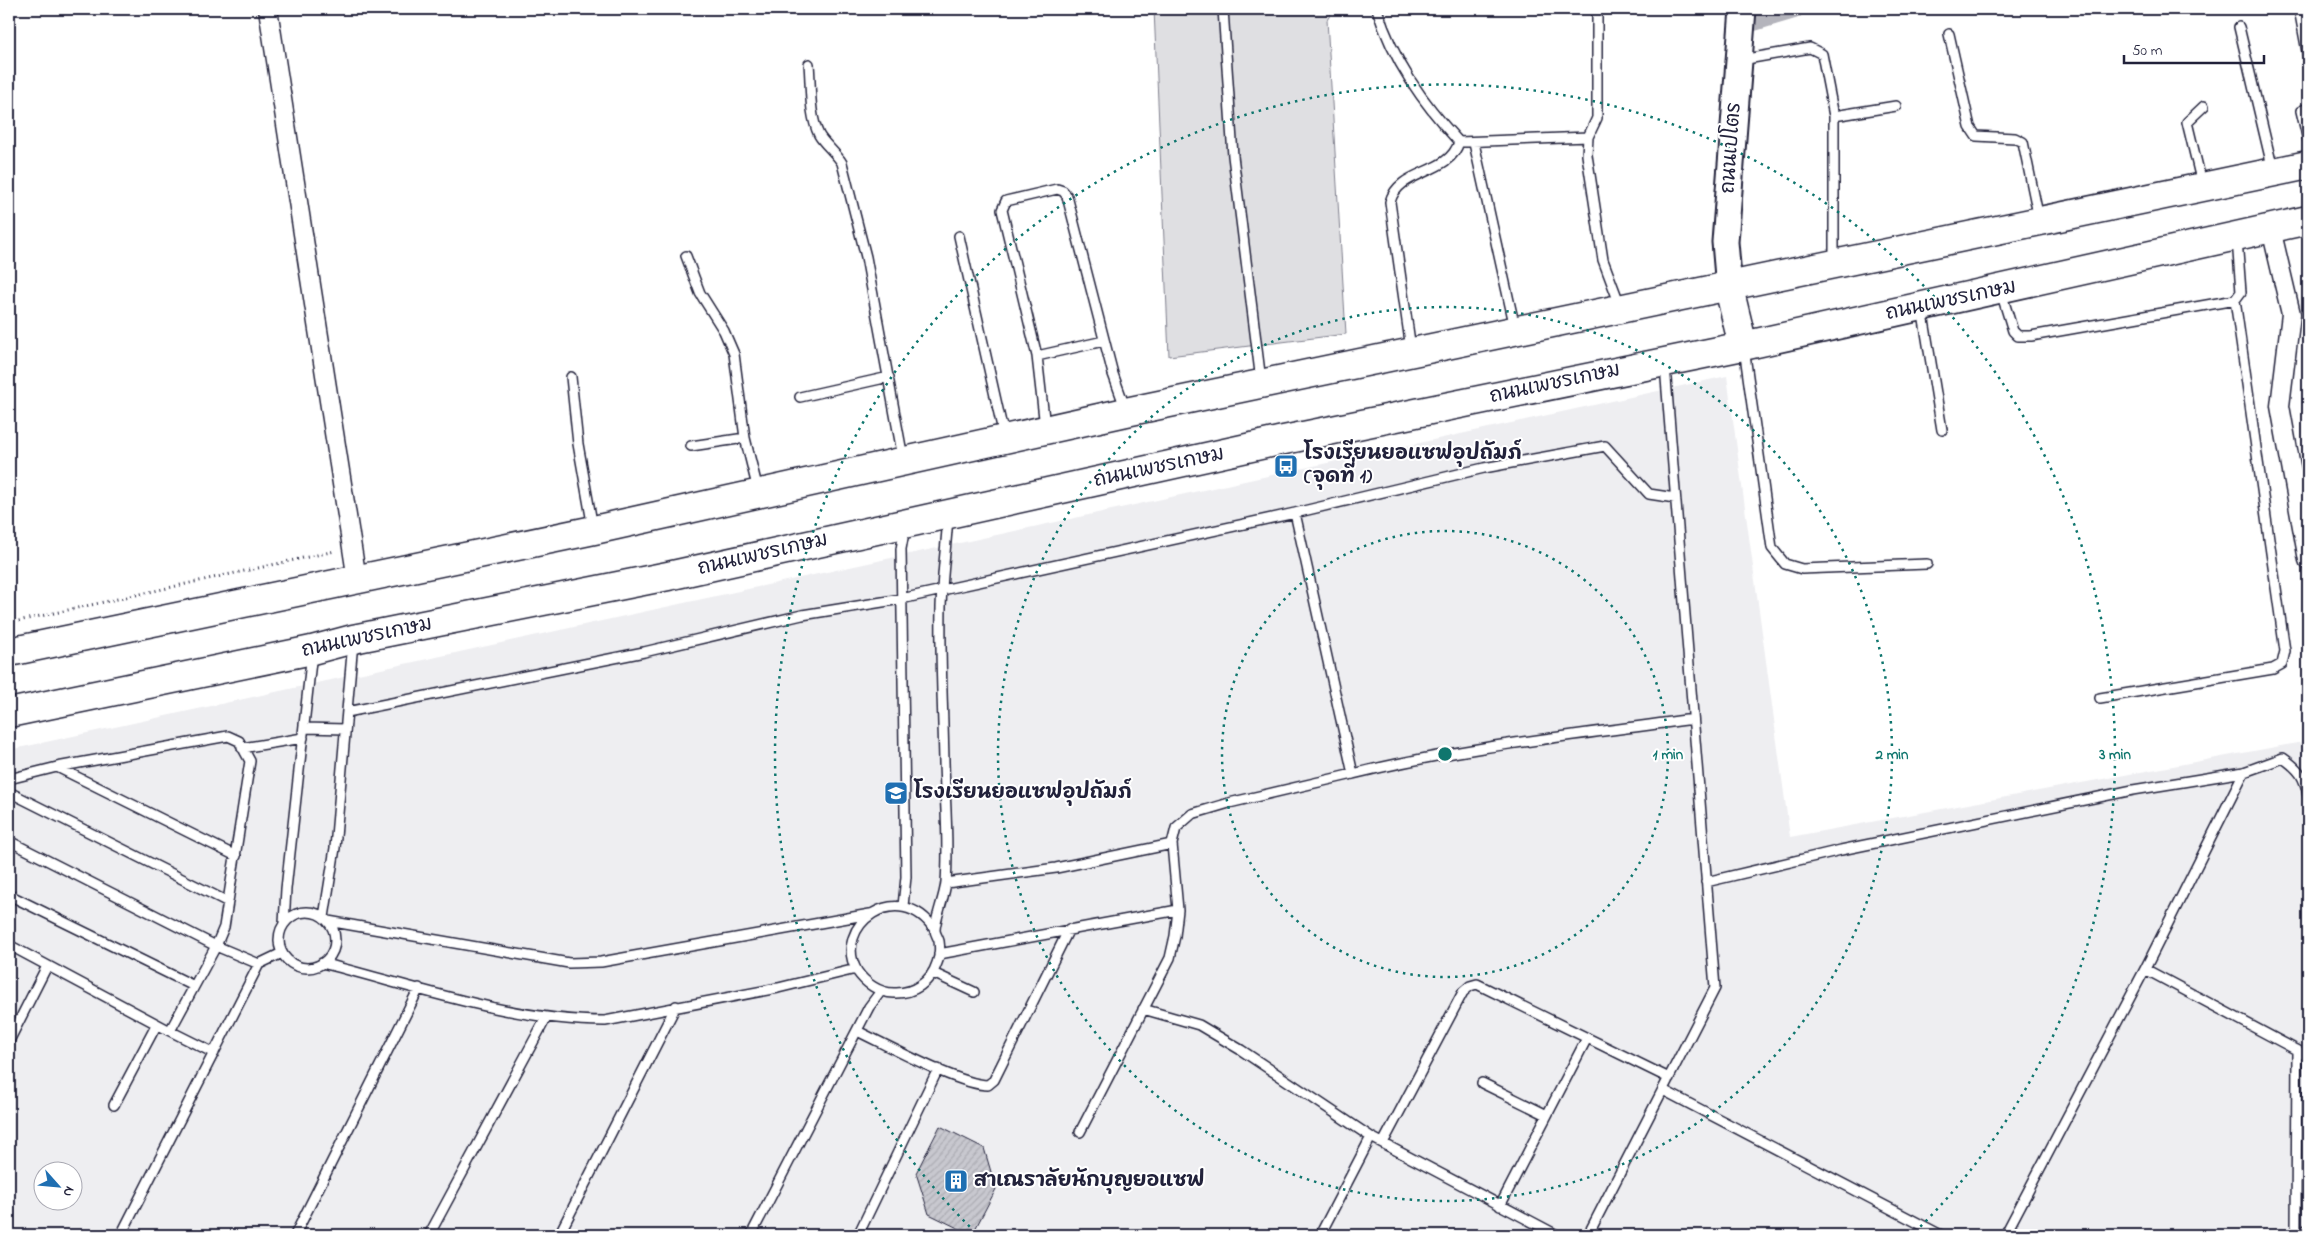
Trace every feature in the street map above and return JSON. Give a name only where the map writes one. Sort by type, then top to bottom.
[{"type":"main road","points":[[9,652],[594,530],[1126,412],[1515,330],[1729,288],[1834,264],[2308,165]]},
{"type":"main road","name":"ถนนเพชรเกษม","points":[[9,714],[312,650],[353,639],[668,576],[1279,441],[1922,308],[2308,220]]},
{"type":"main road","points":[[1729,288],[1743,346]]},
{"type":"street","points":[[268,9],[357,580]]},
{"type":"street","name":"ถนนเปโตร","points":[[1729,288],[1725,242],[1739,60],[1745,9]]},
{"type":"street","points":[[2271,228],[2292,314],[2280,406],[2308,560]]},
{"type":"lane","points":[[1223,9],[1233,156],[1261,384]]},
{"type":"lane","points":[[1377,9],[1383,27],[1408,78],[1424,102],[1458,142],[1588,138]]},
{"type":"lane","points":[[1597,9],[1597,118],[1588,138],[1586,155],[1603,260],[1621,309]]},
{"type":"lane","points":[[2299,9],[2308,56]]},
{"type":"lane","points":[[2239,27],[2274,172]]},
{"type":"lane","points":[[1949,34],[1970,127],[1976,136],[2015,138],[2023,142],[2039,221]]},
{"type":"lane","points":[[1739,60],[1810,48],[1822,54],[1834,116],[1834,264]]},
{"type":"lane","points":[[809,64],[815,123],[820,136],[834,150],[842,163],[866,257],[903,462]]},
{"type":"lane","points":[[1834,116],[1896,106]]},
{"type":"lane","points":[[2203,187],[2187,122],[2204,106]]},
{"type":"lane","points":[[2308,108],[2301,111],[2308,140]]},
{"type":"lane","points":[[1411,352],[1390,202],[1393,192],[1401,184],[1451,158],[1458,142]]},
{"type":"lane","points":[[1474,143],[1515,330]]},
{"type":"lane","points":[[1045,430],[1037,356],[1002,210],[1006,201],[1056,189],[1063,191],[1067,196],[1104,341],[1126,412]]},
{"type":"lane","points":[[959,236],[1005,439]]},
{"type":"lane","points":[[2001,290],[2013,331],[2018,336],[2031,336],[2235,300],[2241,292],[2237,236]]},
{"type":"lane","points":[[686,256],[700,293],[724,330],[734,354],[746,438],[758,493]]},
{"type":"lane","points":[[2100,698],[2273,668],[2282,664],[2285,651],[2235,300]]},
{"type":"lane","points":[[1922,308],[1942,430]]},
{"type":"lane","points":[[1037,356],[1104,341]]},
{"type":"lane","points":[[1743,346],[1772,548],[1785,564],[1802,569],[1926,564]]},
{"type":"lane","points":[[1588,1235],[1715,988],[1664,362]]},
{"type":"lane","points":[[571,377],[578,444],[594,530]]},
{"type":"lane","points":[[800,397],[889,377]]},
{"type":"lane","points":[[692,446],[746,438]]},
{"type":"lane","points":[[347,712],[644,652],[802,614],[901,598],[1295,513],[1484,468],[1605,446],[1650,494],[1676,498]]},
{"type":"lane","points":[[1295,513],[1353,774]]},
{"type":"lane","points":[[935,930],[946,883],[941,606],[948,514]]},
{"type":"lane","points":[[903,906],[906,877],[901,550],[905,523]]},
{"type":"lane","points":[[312,650],[284,923],[279,938],[282,953],[289,962],[300,967],[312,968],[328,958],[335,936],[326,919],[335,848],[353,639]]},
{"type":"lane","points":[[1080,1132],[1170,958],[1178,910],[1172,844],[1176,828],[1192,814],[1229,803],[1397,763],[1492,747],[1693,719]]},
{"type":"lane","points":[[305,728],[345,729]]},
{"type":"lane","points":[[9,779],[57,767],[228,736],[239,741],[250,761],[224,927],[216,946],[170,1031]]},
{"type":"lane","points":[[242,748],[303,738]]},
{"type":"lane","points":[[1706,882],[1841,850],[2133,790],[2244,772],[2282,758],[2292,764],[2305,780],[2308,796]]},
{"type":"lane","points":[[57,767],[236,856]]},
{"type":"lane","points":[[2005,1235],[2145,969],[2244,772]]},
{"type":"lane","points":[[9,792],[228,902]]},
{"type":"lane","points":[[9,840],[216,946],[259,964]]},
{"type":"lane","points":[[946,883],[1056,868],[1172,844]]},
{"type":"lane","points":[[9,895],[194,986]]},
{"type":"lane","points":[[284,923],[298,913],[308,912],[326,919],[569,963],[601,962],[870,914],[886,906],[903,906],[922,914],[935,930],[939,942],[940,954],[933,973],[925,982],[910,991],[892,994],[880,991],[866,982],[856,969],[852,949],[857,929],[870,914]]},
{"type":"lane","points":[[940,954],[1178,910]]},
{"type":"lane","points":[[857,1031],[938,1069],[980,1085],[988,1085],[994,1080],[1069,929]]},
{"type":"lane","points":[[9,945],[214,1053]]},
{"type":"lane","points":[[120,1235],[259,964],[282,953]]},
{"type":"lane","points":[[322,963],[496,1008],[546,1018],[605,1021],[778,988],[856,969]]},
{"type":"lane","points":[[9,1041],[47,966]]},
{"type":"lane","points":[[2145,969],[2308,1056]]},
{"type":"lane","points":[[933,973],[974,992]]},
{"type":"lane","points":[[1383,1142],[1462,992],[1470,986],[1477,984],[1669,1078]]},
{"type":"lane","points":[[296,1235],[419,988]]},
{"type":"lane","points":[[752,1235],[857,1031],[880,991]]},
{"type":"lane","points":[[559,1235],[676,1006]]},
{"type":"lane","points":[[1144,1009],[1199,1025],[1241,1050],[1372,1136],[1557,1235]]},
{"type":"lane","points":[[428,1235],[487,1123],[546,1018]]},
{"type":"lane","points":[[114,1105],[157,1024]]},
{"type":"lane","points":[[1500,1206],[1587,1038]]},
{"type":"lane","points":[[2297,1050],[2296,1235],[2308,1229]]},
{"type":"lane","points":[[858,1235],[938,1069]]},
{"type":"lane","points":[[1482,1083],[1547,1115]]},
{"type":"lane","points":[[1663,1090],[1941,1235]]},
{"type":"lane","points":[[1320,1235],[1372,1136]]},
{"type":"path","points":[[9,623],[352,547]]},
{"type":"shaded area","points":[[1154,9],[1334,9],[1327,20],[1346,334],[1169,356]]},
{"type":"shaded area","name":"โรงเรียนยอแซฟอุปถัมภ์","points":[[1727,376],[1790,837],[2308,741],[2308,1235],[9,1235],[9,750]]},
{"type":"building","name":"สาเณราลัยนักบุญยอแซฟ","points":[[940,1126],[984,1148],[996,1189],[972,1235],[929,1214],[916,1173]]},
{"type":"waterway","points":[[1751,9],[1754,21],[1794,9]]},
{"type":"place","name":"โรงเรียนยอแซฟอุปถัมภ์ (จุดที่ 1)","points":[[1286,466]]},
{"type":"place","name":"โรงเรียนยอแซฟอุปถัมภ์","points":[[896,793]]},
{"type":"place","name":"สาเณราลัยนักบุญยอแซฟ","points":[[956,1181]]}]
